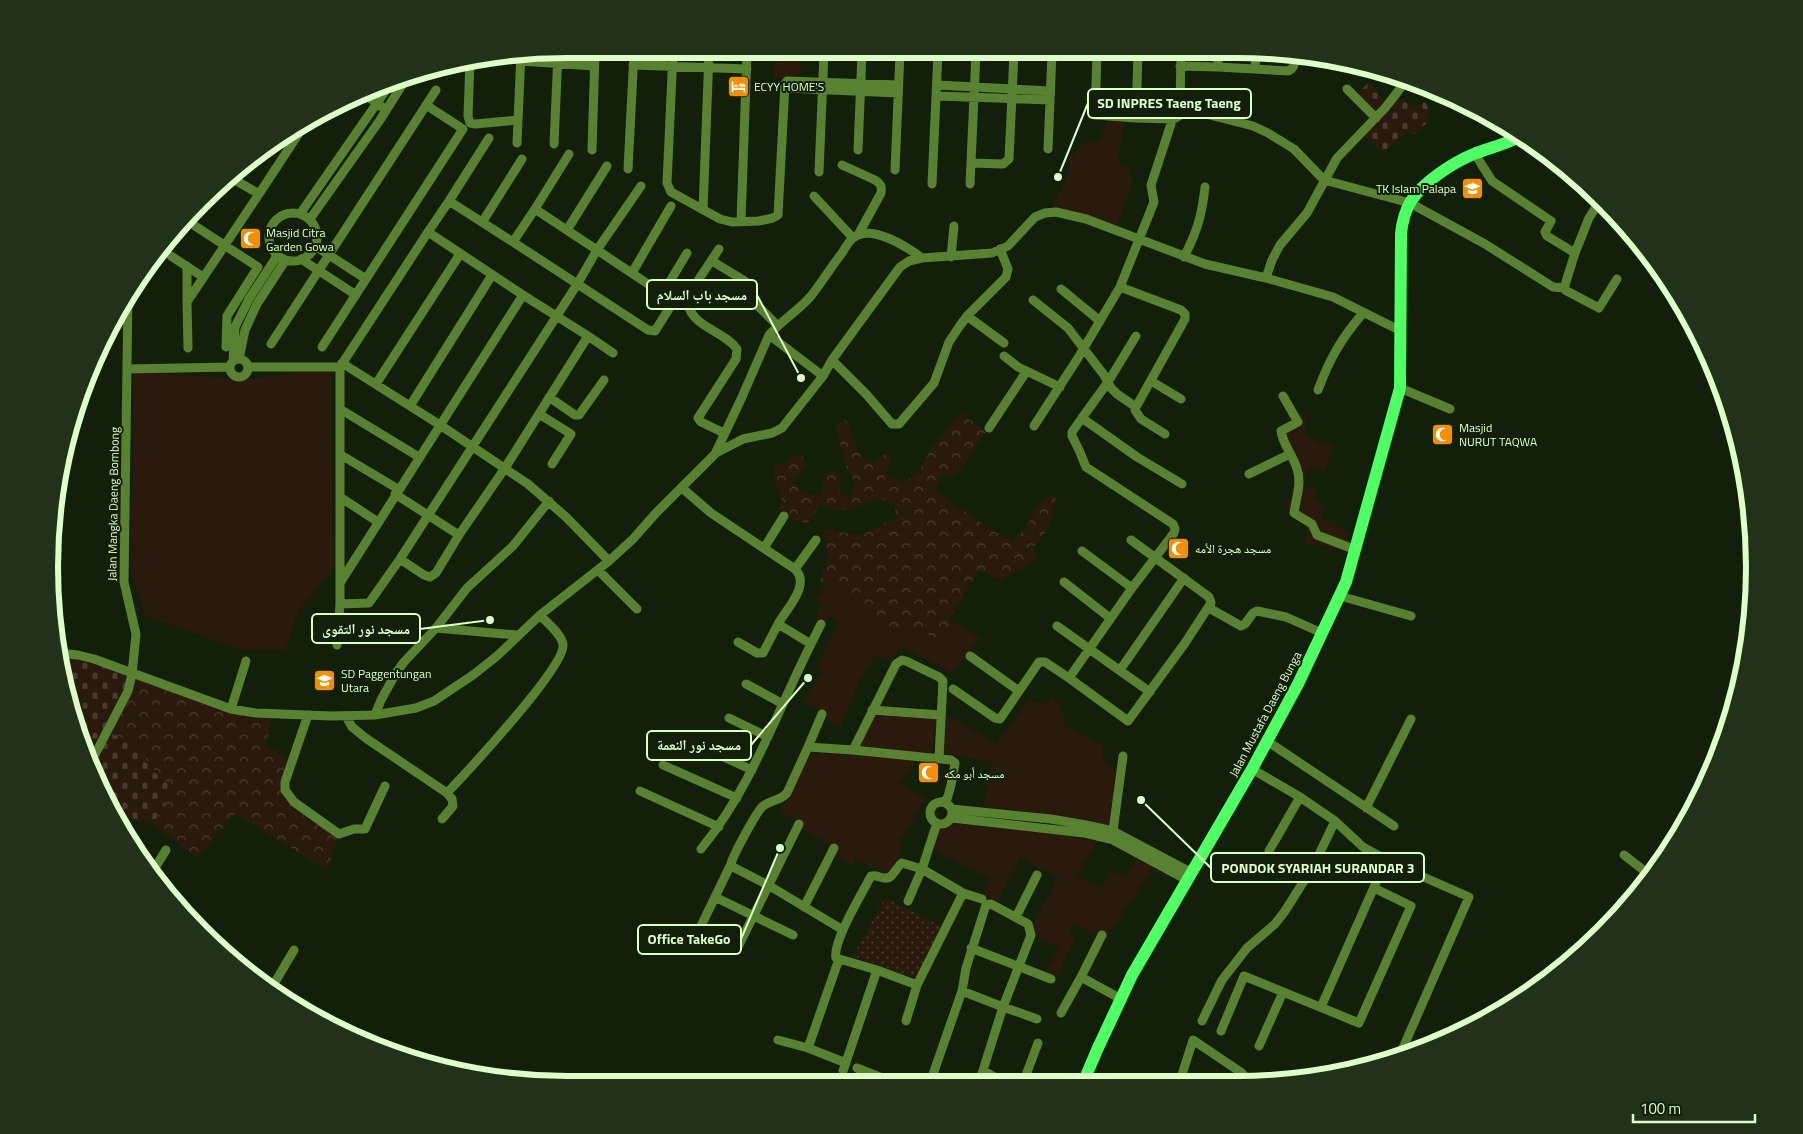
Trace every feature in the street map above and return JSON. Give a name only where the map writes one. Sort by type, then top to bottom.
[{"type":"main road","points":[[1410,203],[1417,193],[1445,170],[1474,154],[1513,139]]},
{"type":"main road","name":"Jalan Mustafa Daeng Bunga","points":[[1086,1076],[1132,975],[1252,769],[1298,684],[1346,582],[1400,388],[1402,331],[1401,234],[1402,221],[1410,203]]},
{"type":"street","points":[[554,144],[558,58]]},
{"type":"street","points":[[576,58],[594,59],[592,150]]},
{"type":"street","points":[[819,172],[824,58]]},
{"type":"street","points":[[858,150],[862,58]]},
{"type":"street","points":[[895,170],[900,58]]},
{"type":"street","points":[[932,184],[938,58]]},
{"type":"street","points":[[970,184],[976,58]]},
{"type":"street","points":[[971,162],[1003,164],[1009,159],[1014,58]]},
{"type":"street","points":[[1048,149],[1052,58]]},
{"type":"street","points":[[1097,58],[1095,115],[1136,118],[1177,118],[1180,108],[1181,58]]},
{"type":"street","points":[[1136,118],[1138,58]]},
{"type":"street","points":[[1218,58],[1218,67]]},
{"type":"street","points":[[628,170],[633,59],[747,62],[741,221]]},
{"type":"street","points":[[1256,59],[1256,68]]},
{"type":"street","points":[[517,143],[521,60]]},
{"type":"street","points":[[672,60],[667,183],[672,192],[720,219],[732,222],[759,221],[773,218],[778,214],[786,84],[898,89]]},
{"type":"street","points":[[703,210],[709,61]]},
{"type":"street","points":[[1180,66],[1290,70],[1294,66],[1294,61]]},
{"type":"street","points":[[470,67],[468,116],[470,123],[518,120]]},
{"type":"street","points":[[310,220],[380,120],[402,85]]},
{"type":"street","points":[[937,86],[974,92],[1050,95]]},
{"type":"street","points":[[1266,278],[1272,260],[1280,245],[1307,213],[1337,158],[1376,118],[1402,86]]},
{"type":"street","points":[[1347,89],[1376,118]]},
{"type":"street","points":[[271,344],[436,90]]},
{"type":"street","points":[[300,214],[386,91]]},
{"type":"street","points":[[937,96],[974,92]]},
{"type":"street","points":[[369,98],[386,110]]},
{"type":"street","points":[[322,347],[463,129],[426,105]]},
{"type":"street","points":[[1194,111],[1253,126],[1268,133],[1294,149],[1324,180],[1410,203],[1485,244],[1553,288],[1564,288],[1573,295],[1599,308],[1617,279]]},
{"type":"street","points":[[371,114],[380,120]]},
{"type":"street","points":[[1034,426],[1060,387],[1120,287],[1154,202],[1151,185],[1171,124]]},
{"type":"street","points":[[187,302],[298,134]]},
{"type":"street","points":[[337,645],[340,604],[341,365],[489,138]]},
{"type":"street","points":[[513,242],[569,154]]},
{"type":"street","points":[[1474,154],[1492,181],[1551,220],[1545,232],[1546,236],[1575,253]]},
{"type":"street","points":[[483,221],[522,159]]},
{"type":"street","points":[[567,230],[607,166]]},
{"type":"street","points":[[65,654],[94,659],[231,709],[256,713],[375,715],[416,708],[434,702],[497,656],[540,615],[609,561],[716,452],[769,336],[810,297],[855,236],[882,188],[880,183],[875,180],[842,166]]},
{"type":"street","points":[[236,180],[259,194]]},
{"type":"street","points":[[340,604],[369,603],[400,559],[578,283],[597,250],[641,186]]},
{"type":"street","points":[[1184,257],[1198,226],[1205,187]]},
{"type":"street","points":[[814,196],[855,236]]},
{"type":"street","points":[[448,200],[652,332],[655,331],[672,304],[671,299],[535,209]]},
{"type":"street","points":[[632,273],[671,206]]},
{"type":"street","points":[[1564,288],[1575,253],[1589,218],[1596,207]]},
{"type":"street","points":[[716,452],[743,439],[772,433],[782,428],[823,376],[832,360],[900,267],[909,261],[922,258],[992,253],[1008,246],[1036,217],[1050,212],[1086,219],[1205,264],[1266,278],[1333,298],[1402,331]]},
{"type":"street","points":[[301,259],[309,254],[315,246],[317,237],[315,228],[310,220],[300,214],[290,213],[282,215],[275,220],[269,236],[270,244],[281,258],[301,259],[356,295]]},
{"type":"street","points":[[195,226],[258,267],[227,316],[226,347]]},
{"type":"street","points":[[951,257],[954,226]]},
{"type":"street","points":[[428,232],[613,353]]},
{"type":"street","points":[[855,236],[870,232],[878,234],[909,248],[922,258]]},
{"type":"street","points":[[315,246],[366,279]]},
{"type":"street","points":[[719,249],[699,280],[688,304],[691,313],[697,319],[714,333],[732,343],[737,349],[736,358],[698,418],[701,422],[724,433]]},
{"type":"street","points":[[832,360],[866,394],[890,423],[896,425],[934,383],[950,342],[967,316],[1006,277],[1008,269],[1000,249]]},
{"type":"street","points":[[663,293],[687,253]]},
{"type":"street","points":[[376,384],[460,254]]},
{"type":"street","points":[[171,256],[203,277]]},
{"type":"street","points":[[127,369],[234,362],[245,361],[248,367],[247,373],[242,376],[236,376],[231,373],[234,362],[245,330],[253,302],[281,258]]},
{"type":"street","points":[[712,260],[746,282]]},
{"type":"street","points":[[187,266],[188,348]]},
{"type":"street","points":[[410,406],[492,275]]},
{"type":"street","points":[[1120,287],[1181,310],[1185,314],[1185,318],[1135,410],[1138,416],[1165,434]]},
{"type":"street","points":[[1061,289],[1100,321]]},
{"type":"street","points":[[340,583],[523,295]]},
{"type":"street","points":[[753,300],[778,326]]},
{"type":"street","points":[[1033,300],[1068,328],[1117,394],[1136,407]]},
{"type":"street","name":"Jalan Mangka Daeng Bombong","points":[[94,756],[128,690],[132,674],[136,626],[126,597],[124,582],[128,309]]},
{"type":"street","points":[[1318,390],[1328,363],[1345,333],[1363,313]]},
{"type":"street","points":[[967,316],[1004,343]]},
{"type":"street","points":[[400,559],[424,575],[430,577],[436,573],[458,535],[505,468],[588,336]]},
{"type":"street","points":[[769,336],[823,376]]},
{"type":"street","points":[[1068,678],[1110,618],[1174,533],[1174,526],[1086,467],[1080,450],[1072,436],[1072,432],[1108,382],[1136,336]]},
{"type":"street","points":[[1004,356],[1026,372],[1060,387]]},
{"type":"street","points":[[248,367],[341,365],[376,384],[505,468],[549,502],[609,561]]},
{"type":"street","points":[[989,428],[1026,372]]},
{"type":"street","points":[[549,397],[575,415],[580,415],[604,380]]},
{"type":"street","points":[[1151,381],[1181,399]]},
{"type":"street","points":[[1400,388],[1450,409]]},
{"type":"street","points":[[1283,396],[1298,422],[1281,431],[1282,439],[1297,468],[1300,483],[1294,513],[1312,524],[1317,535],[1356,550]]},
{"type":"street","points":[[340,409],[419,457]]},
{"type":"street","points":[[539,414],[570,434],[552,464]]},
{"type":"street","points":[[1082,418],[1137,457],[1182,484]]},
{"type":"street","points":[[1249,474],[1290,454]]},
{"type":"street","points":[[341,455],[458,535]]},
{"type":"street","points":[[682,488],[704,508],[795,569],[802,577],[801,586],[763,653],[757,653],[738,642]]},
{"type":"street","points":[[340,497],[378,522]]},
{"type":"street","points":[[375,715],[396,673],[415,649],[436,628],[467,588],[513,546],[549,502]]},
{"type":"street","points":[[764,548],[784,516]]},
{"type":"street","points":[[795,569],[816,540]]},
{"type":"street","points":[[953,689],[997,719],[1002,717],[1039,662],[1045,662],[1128,721],[1211,603],[1209,597],[1131,540]]},
{"type":"street","points":[[1082,551],[1132,588]]},
{"type":"street","points":[[598,570],[637,609]]},
{"type":"street","points":[[1120,670],[1184,578]]},
{"type":"street","points":[[1064,582],[1110,618]]},
{"type":"street","points":[[1340,596],[1411,616]]},
{"type":"street","points":[[1209,608],[1240,626],[1245,624],[1253,613],[1257,612],[1286,617],[1322,633]]},
{"type":"street","points":[[447,793],[527,703],[562,652],[563,645],[559,636],[540,615]]},
{"type":"street","points":[[778,624],[811,644]]},
{"type":"street","points":[[701,849],[719,827],[738,798],[821,624]]},
{"type":"street","points":[[1057,626],[1150,692]]},
{"type":"street","points":[[436,628],[517,635]]},
{"type":"street","points":[[970,656],[1019,690]]},
{"type":"street","points":[[853,750],[896,664],[902,660],[942,679],[944,683],[938,758]]},
{"type":"street","points":[[231,709],[246,661]]},
{"type":"street","points":[[746,684],[783,704]]},
{"type":"street","points":[[872,710],[940,715]]},
{"type":"street","points":[[308,714],[284,784],[287,794],[294,802],[338,834],[342,834],[354,829],[364,829],[385,786]]},
{"type":"street","points":[[700,928],[761,808],[770,802],[782,798],[787,793],[822,714]]},
{"type":"street","points":[[346,716],[352,726],[367,739],[447,793],[452,799],[453,806],[442,819]]},
{"type":"street","points":[[729,718],[768,737]]},
{"type":"street","points":[[1366,808],[1411,719]]},
{"type":"street","points":[[676,735],[752,770]]},
{"type":"street","points":[[1267,741],[1394,826]]},
{"type":"street","points":[[808,748],[853,750],[951,760],[955,763],[955,775],[946,802],[944,802]]},
{"type":"street","points":[[1113,831],[1123,756]]},
{"type":"street","points":[[663,765],[738,798]]},
{"type":"street","points":[[1252,769],[1336,821],[1363,847],[1386,860],[1469,897],[1403,1048]]},
{"type":"street","points":[[640,791],[719,827]]},
{"type":"street","points":[[1269,851],[1300,797]]},
{"type":"street","points":[[944,802],[949,804],[952,813],[947,823],[937,824],[930,817],[930,811],[935,803],[944,802]]},
{"type":"street","points":[[952,813],[1052,819],[1113,831],[1170,866]]},
{"type":"street","points":[[952,813],[1084,833],[1113,840],[1190,876]]},
{"type":"street","points":[[1202,1022],[1222,980],[1247,948],[1275,924],[1285,910],[1314,865],[1336,821]]},
{"type":"street","points":[[737,949],[798,824]]},
{"type":"street","points":[[908,901],[922,869],[937,824]]},
{"type":"street","points":[[804,907],[834,848]]},
{"type":"street","points":[[155,867],[166,850]]},
{"type":"street","points":[[1624,856],[1644,871]]},
{"type":"street","points":[[1321,1007],[1386,860]]},
{"type":"street","points":[[917,986],[876,970],[836,958],[835,953],[843,930],[872,875],[890,878],[902,863],[922,869],[963,893],[982,899]]},
{"type":"street","points":[[731,864],[733,867],[843,930]]},
{"type":"street","points":[[1016,917],[1037,875]]},
{"type":"street","points":[[1221,1031],[1244,976],[1359,1023],[1411,906],[1374,888]]},
{"type":"street","points":[[906,1021],[917,986],[963,893]]},
{"type":"street","points":[[715,897],[793,935]]},
{"type":"street","points":[[932,1076],[962,991],[971,948],[988,903],[1028,924],[1031,935],[981,1076]]},
{"type":"street","points":[[1061,1014],[1102,935]]},
{"type":"street","points":[[971,948],[1051,979]]},
{"type":"street","points":[[274,984],[294,950]]},
{"type":"street","points":[[808,1048],[839,959]]},
{"type":"street","points":[[778,1040],[808,1048],[845,1067],[876,970]]},
{"type":"street","points":[[1081,976],[1121,999]]},
{"type":"street","points":[[962,991],[1037,1019]]},
{"type":"street","points":[[1259,1046],[1283,992]]},
{"type":"street","points":[[1183,1076],[1193,1040],[1244,1076]]},
{"type":"street","points":[[1026,1076],[1038,1043]]},
{"type":"street","points":[[857,1068],[876,1076]]},
{"type":"street","points":[[983,1070],[993,1076]]},
{"type":"green space","points":[[775,58],[801,58],[800,79],[774,78]]},
{"type":"green space","points":[[1369,82],[1384,101],[1374,113],[1357,94]]},
{"type":"green space","points":[[1399,98],[1415,107],[1425,102],[1430,110],[1427,114],[1428,122],[1414,134],[1407,132],[1388,148],[1384,154],[1363,135]]},
{"type":"green space","points":[[1107,119],[1125,122],[1118,157],[1119,164],[1130,170],[1132,186],[1116,227],[1067,210],[1052,207],[1067,177],[1070,158],[1083,144],[1100,142]]},
{"type":"green space","points":[[331,369],[334,568],[298,611],[285,651],[240,650],[145,615],[131,573],[134,372],[247,379]]},
{"type":"green space","points":[[1305,411],[1306,435],[1322,445],[1334,445],[1325,471],[1310,467],[1302,487],[1317,488],[1315,499],[1325,509],[1320,518],[1349,532],[1345,550],[1305,543],[1307,524],[1286,509],[1294,476],[1279,439],[1278,427]]},
{"type":"green space","points":[[961,413],[986,432],[955,476],[943,475],[934,491],[957,508],[972,515],[986,527],[1013,542],[1027,526],[1040,502],[1057,493],[1049,528],[1033,548],[1037,559],[1001,580],[979,570],[949,619],[954,623],[946,633],[934,640],[921,627],[895,632],[861,602],[819,582],[827,563],[824,530],[862,535],[896,518],[895,507],[881,498],[847,510],[819,505],[811,522],[800,523],[777,508],[783,502],[774,481],[775,462],[782,465],[795,455],[802,455],[806,464],[794,483],[800,491],[820,496],[823,490],[823,476],[831,470],[840,475],[840,493],[851,500],[854,481],[846,466],[836,426],[846,420],[861,457],[874,463],[887,453],[892,459],[885,475],[904,483],[920,470],[934,444]]},
{"type":"green space","points":[[825,585],[861,602],[895,632],[921,627],[954,625],[954,623],[980,638],[952,673],[900,646],[891,661],[876,654],[858,684],[841,725],[825,720],[827,712],[802,703],[822,671],[816,669],[839,622],[829,617],[824,623],[816,615],[821,605],[816,599]]},
{"type":"green space","points":[[65,656],[79,658],[127,675],[122,694],[91,748],[75,699]]},
{"type":"green space","points":[[137,678],[234,714],[272,718],[266,745],[294,763],[286,795],[339,834],[327,870],[235,814],[197,858],[153,824],[174,789],[158,776],[134,743],[110,733]]},
{"type":"green space","points":[[1052,696],[1062,706],[1065,727],[1103,746],[1103,762],[1117,771],[1112,827],[1087,820],[983,806],[992,762],[940,753],[947,715],[996,744],[1029,700],[1046,704]]},
{"type":"green space","points":[[875,715],[937,719],[931,754],[859,746]]},
{"type":"green space","points":[[110,733],[134,743],[158,776],[174,789],[153,824],[123,817],[96,761]]},
{"type":"green space","points":[[828,752],[916,761],[900,783],[926,799],[900,840],[900,857],[891,870],[886,873],[856,859],[852,866],[827,848],[829,844],[801,829],[803,822],[780,812],[809,758]]},
{"type":"green space","points":[[963,824],[1075,836],[1095,841],[1094,847],[1076,876],[1102,888],[1110,871],[1127,877],[1136,861],[1149,864],[1152,870],[1105,939],[1074,924],[1069,932],[1076,936],[1057,977],[1045,971],[1060,948],[1039,939],[1032,925],[1058,877],[1020,858],[998,901],[983,895],[991,879],[932,849],[942,826]]},
{"type":"green space","points":[[885,898],[941,926],[916,978],[853,956]]},
{"type":"place","name":"ECYY HOME'S","points":[[738,86]]},
{"type":"place","name":"SD INPRES Taeng Taeng","points":[[1058,177]]},
{"type":"place","name":"TK Islam Palapa","points":[[1472,188]]},
{"type":"place","name":"Masjid Citra Garden Gowa","points":[[250,239]]},
{"type":"place","name":"مسجد باب السلام","points":[[801,378]]},
{"type":"place","name":"Masjid NURUT TAQWA","points":[[1443,434]]},
{"type":"place","name":"مسجد هجرة الأمه","points":[[1179,548]]},
{"type":"place","name":"مسجد نور التقوى","points":[[490,620]]},
{"type":"place","name":"مسجد نور النعمة","points":[[808,678]]},
{"type":"place","name":"SD Paggentungan Utara","points":[[325,680]]},
{"type":"place","name":"مسجد أبو مكه","points":[[928,773]]},
{"type":"place","name":"PONDOK SYARIAH SURANDAR 3","points":[[1141,800]]},
{"type":"place","name":"Office TakeGo","points":[[780,848]]}]
